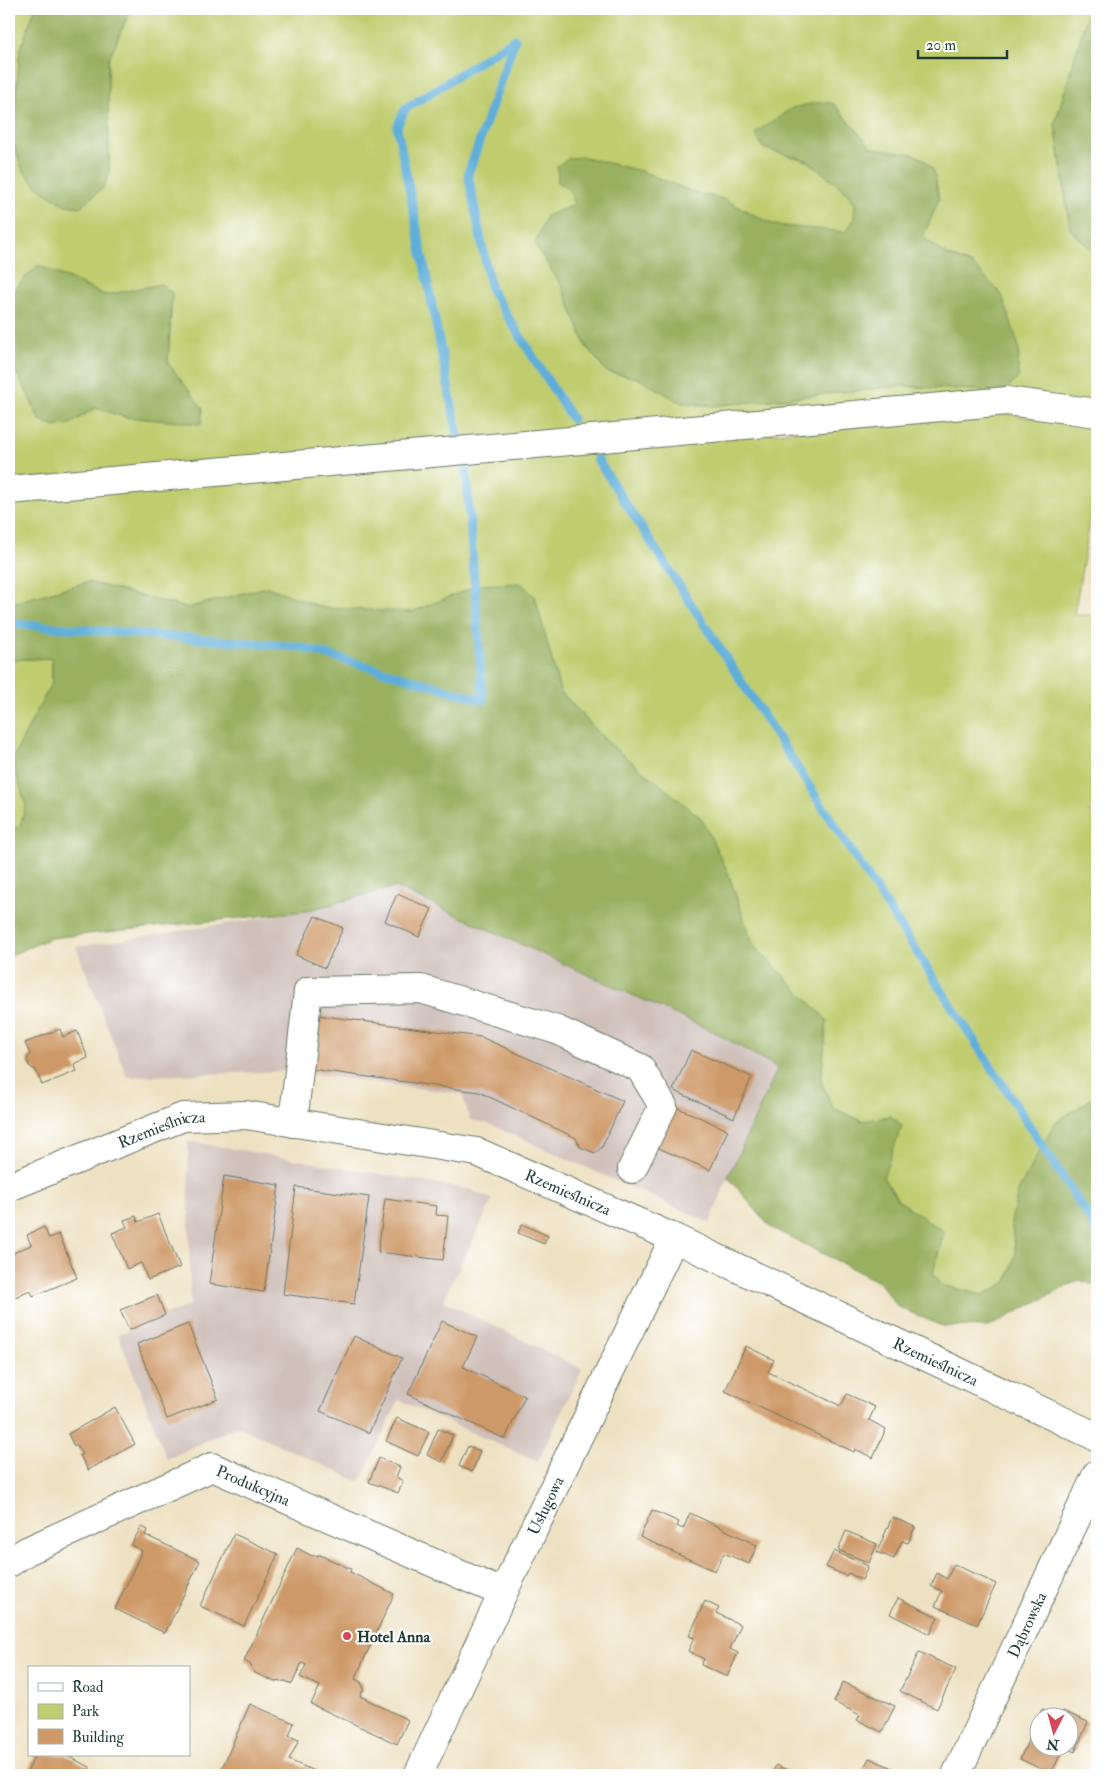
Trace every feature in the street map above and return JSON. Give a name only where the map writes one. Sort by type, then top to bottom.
[{"type":"street","points":[[9,490],[570,442],[1007,401],[1097,413]]},
{"type":"street","points":[[293,1123],[308,991],[421,989],[557,1030],[640,1068],[663,1106],[632,1169]]},
{"type":"street","name":"Rzemieślnicza","points":[[9,1186],[183,1117],[246,1115],[477,1152],[674,1238],[1097,1437]]},
{"type":"street","name":"Usługowa","points":[[418,1775],[503,1593],[674,1238]]},
{"type":"street","name":"Produkcyjna","points":[[9,1563],[27,1551],[212,1467],[503,1593]]},
{"type":"street","name":"Dąbrowska","points":[[956,1775],[1097,1474]]},
{"type":"shaded area","points":[[395,887],[714,1032],[778,1068],[728,1177],[710,1223],[489,1124],[470,1120],[462,1094],[287,1071],[127,1077],[76,947],[306,911]]},
{"type":"shaded area","points":[[188,1141],[468,1189],[493,1199],[443,1301],[582,1369],[538,1462],[399,1400],[360,1482],[237,1426],[167,1459],[118,1334],[190,1305]]},
{"type":"green space","points":[[9,9],[35,9],[20,50],[12,141],[23,170],[109,175],[108,60],[131,9],[1089,9],[1055,123],[1070,229],[1097,256],[1097,404],[9,480],[9,366],[20,378],[40,420],[70,424],[95,408],[125,417],[203,409],[168,363],[172,293],[161,285],[105,295],[38,265],[9,295]],"holes":[[[833,103],[872,148],[913,154],[925,160],[934,171],[939,199],[923,237],[947,255],[973,265],[991,391],[900,386],[713,406],[682,403],[638,378],[607,372],[586,346],[562,286],[535,245],[546,216],[575,206],[570,190],[641,171],[693,192],[723,199],[774,225],[845,233],[854,220],[855,204],[845,191],[808,161],[763,148]]]},
{"type":"green space","points":[[35,9],[131,9],[108,60],[109,175],[103,188],[80,207],[65,205],[38,188],[23,170],[12,141],[20,50]]},
{"type":"green space","points":[[1089,9],[1097,9],[1097,256],[1070,229],[1055,123]]},
{"type":"green space","points":[[820,102],[833,103],[872,148],[913,154],[925,160],[934,171],[939,199],[923,237],[947,255],[973,265],[1002,295],[1019,347],[1018,378],[1007,389],[991,391],[900,386],[713,406],[682,403],[638,378],[607,372],[586,346],[562,286],[535,245],[546,216],[574,205],[570,190],[558,182],[557,166],[570,158],[584,157],[641,171],[693,192],[723,199],[774,225],[845,232],[854,220],[855,204],[845,191],[808,161],[763,148],[755,133],[792,108]]},
{"type":"green space","points":[[38,265],[105,295],[161,284],[172,293],[168,363],[203,409],[201,424],[125,417],[95,408],[70,424],[55,427],[40,420],[20,378],[9,366],[9,295]]},
{"type":"green space","points":[[1003,413],[1097,429],[1097,480],[1074,615],[1097,615],[1097,799],[1089,812],[1097,815],[1097,1095],[1011,1222],[1016,1253],[1007,1282],[983,1295],[940,1285],[933,1273],[943,1232],[898,1200],[883,1177],[891,1116],[862,1121],[833,1108],[821,1082],[827,1020],[753,945],[727,870],[560,691],[535,597],[479,585],[412,612],[387,612],[324,608],[267,587],[187,608],[88,582],[16,602],[9,596],[9,500]]},
{"type":"green space","points":[[88,582],[187,608],[267,587],[324,608],[412,612],[479,585],[521,583],[535,597],[560,691],[606,741],[701,818],[727,870],[753,945],[827,1020],[821,1082],[833,1108],[862,1121],[891,1116],[902,1126],[883,1177],[898,1200],[944,1232],[933,1273],[940,1285],[983,1295],[1007,1282],[1016,1253],[1011,1222],[1018,1191],[1055,1123],[1097,1095],[1097,1286],[1079,1280],[988,1327],[942,1326],[898,1307],[879,1282],[770,1227],[728,1177],[778,1068],[714,1032],[395,887],[306,911],[51,938],[9,956],[9,831],[20,826],[26,805],[12,760],[52,682],[52,658],[9,660],[9,596],[16,602]]},
{"type":"green space","points":[[52,658],[52,682],[12,760],[26,805],[20,826],[9,831],[9,660]]},
{"type":"building","points":[[397,894],[432,909],[419,937],[385,921]]},
{"type":"building","points":[[315,916],[343,928],[325,968],[296,955]]},
{"type":"building","points":[[317,1015],[481,1037],[623,1101],[602,1147],[595,1153],[580,1147],[576,1138],[479,1092],[310,1069]]},
{"type":"building","points":[[60,1029],[63,1037],[77,1031],[88,1058],[74,1064],[77,1071],[42,1085],[36,1070],[30,1067],[27,1060],[30,1054],[25,1043]]},
{"type":"building","points":[[691,1050],[752,1077],[734,1118],[673,1090]]},
{"type":"building","points":[[667,1103],[728,1130],[710,1170],[649,1144]]},
{"type":"building","points":[[224,1176],[279,1185],[264,1292],[209,1284]]},
{"type":"building","points":[[296,1187],[369,1197],[354,1304],[283,1294]]},
{"type":"building","points":[[385,1199],[437,1206],[436,1215],[448,1216],[443,1260],[378,1252]]},
{"type":"building","points":[[158,1214],[180,1267],[148,1280],[141,1263],[127,1269],[112,1233],[127,1227],[124,1220],[136,1216],[138,1222]]},
{"type":"building","points":[[522,1224],[548,1236],[544,1244],[518,1233]]},
{"type":"building","points":[[44,1227],[49,1238],[59,1234],[77,1278],[33,1296],[30,1290],[9,1300],[9,1255],[31,1245],[27,1235]]},
{"type":"building","points":[[157,1295],[165,1315],[129,1330],[120,1310]]},
{"type":"building","points":[[442,1321],[477,1337],[463,1367],[525,1396],[505,1439],[408,1394]]},
{"type":"building","points":[[188,1324],[218,1399],[167,1419],[137,1344]]},
{"type":"building","points":[[354,1336],[402,1358],[369,1433],[320,1411]]},
{"type":"building","points":[[746,1346],[774,1360],[768,1372],[841,1406],[847,1394],[875,1407],[869,1420],[886,1429],[873,1458],[855,1449],[854,1452],[725,1391]]},
{"type":"building","points":[[115,1407],[135,1444],[88,1470],[80,1455],[82,1454],[76,1444],[74,1446],[68,1434]]},
{"type":"building","points":[[9,1414],[13,1425],[9,1427]]},
{"type":"building","points":[[397,1418],[429,1432],[418,1456],[386,1441]]},
{"type":"building","points":[[438,1429],[453,1435],[442,1462],[427,1455]]},
{"type":"building","points":[[468,1446],[480,1451],[472,1472],[459,1466]]},
{"type":"building","points":[[379,1458],[400,1467],[396,1477],[403,1481],[398,1493],[369,1482]]},
{"type":"building","points":[[652,1510],[679,1522],[677,1526],[683,1529],[690,1513],[757,1545],[749,1564],[724,1553],[715,1571],[640,1537]]},
{"type":"building","points":[[892,1517],[915,1527],[908,1543],[902,1541],[894,1559],[877,1552]]},
{"type":"building","points":[[141,1527],[147,1530],[145,1535],[200,1561],[165,1633],[115,1609],[142,1551],[131,1545]]},
{"type":"building","points":[[846,1531],[877,1544],[869,1563],[838,1550]]},
{"type":"building","points":[[234,1534],[278,1554],[244,1626],[200,1606]]},
{"type":"building","points":[[297,1548],[312,1556],[320,1555],[351,1569],[350,1572],[394,1594],[355,1679],[361,1682],[364,1689],[360,1696],[408,1720],[397,1744],[311,1704],[320,1686],[300,1677],[306,1665],[302,1663],[292,1684],[285,1681],[275,1682],[255,1673],[250,1664],[244,1661]]},
{"type":"building","points":[[834,1551],[868,1566],[862,1580],[848,1573],[846,1576],[826,1567]]},
{"type":"building","points":[[954,1564],[996,1584],[977,1625],[935,1606],[942,1591],[931,1586],[937,1573],[947,1579]]},
{"type":"building","points":[[898,1598],[938,1617],[930,1634],[890,1614]]},
{"type":"building","points":[[705,1601],[719,1608],[716,1613],[741,1625],[730,1649],[738,1653],[727,1677],[701,1665],[704,1659],[688,1651],[694,1638],[689,1636]]},
{"type":"building","points":[[919,1652],[956,1669],[937,1709],[900,1691]]},
{"type":"building","points":[[843,1682],[895,1706],[882,1732],[857,1720],[860,1715],[834,1702]]},
{"type":"building","points":[[250,1704],[294,1723],[289,1736],[299,1740],[289,1760],[323,1775],[219,1775]]},
{"type":"building","points":[[1078,1718],[1088,1722],[1078,1745]]},
{"type":"building","points":[[1028,1741],[1028,1756],[1060,1756],[1051,1774],[1020,1759]]},
{"type":"building","points":[[35,1756],[67,1756],[90,1767],[86,1775],[26,1775]]},
{"type":"building","points":[[869,1758],[909,1775],[860,1775]]},
{"type":"building","points":[[776,1765],[792,1773],[792,1775],[771,1775]]},
{"type":"waterway","points":[[515,39],[468,174],[491,290],[572,419]]},
{"type":"waterway","points":[[458,436],[397,127],[405,109],[515,39]]},
{"type":"waterway","points":[[597,459],[1097,1230]]},
{"type":"waterway","points":[[9,624],[300,647],[483,700],[466,469]]},
{"type":"place","name":"Hotel Anna","points":[[347,1636]]}]
